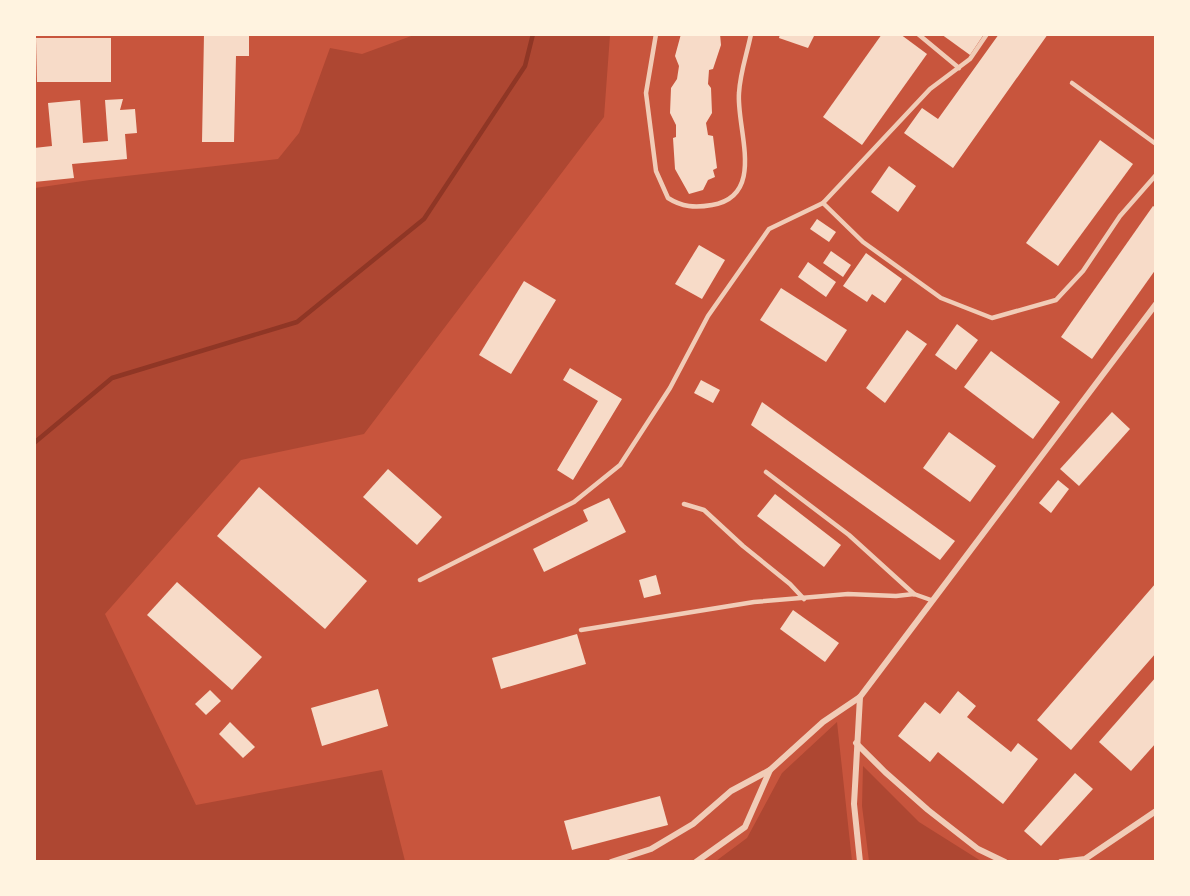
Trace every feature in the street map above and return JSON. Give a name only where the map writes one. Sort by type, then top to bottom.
[{"type":"street","points":[[611,861],[651,849],[693,824],[731,791],[770,770],[823,722],[860,697],[1155,304]]},
{"type":"street","points":[[860,697],[854,804],[860,861]]},
{"type":"street","points":[[856,743],[927,810],[978,849],[1005,861]]},
{"type":"street","points":[[696,861],[745,827],[770,770]]},
{"type":"street","points":[[1061,861],[1085,859],[1155,811]]},
{"type":"lane","points":[[656,34],[646,93],[656,171],[668,198],[687,206],[701,206],[726,201],[744,180],[745,153],[738,96],[751,34]]},
{"type":"lane","points":[[918,34],[958,68]]},
{"type":"lane","points":[[420,580],[574,502],[620,465],[670,388],[708,316],[769,229],[823,203],[930,89],[970,59],[987,34]]},
{"type":"lane","points":[[1072,83],[1155,144]]},
{"type":"lane","points":[[823,203],[863,242],[941,298],[992,318],[1056,300],[1083,270],[1120,216],[1155,175]]},
{"type":"lane","points":[[766,472],[849,535],[914,594],[931,600]]},
{"type":"lane","points":[[684,504],[704,510],[742,546],[790,584],[804,599]]},
{"type":"lane","points":[[581,630],[754,602],[848,594],[896,596],[914,594]]},
{"type":"shaded area","points":[[414,35],[610,35],[604,117],[364,434],[241,460],[105,614],[196,805],[382,770],[405,861],[35,861],[35,188],[278,159],[299,133],[330,48],[362,54]]},
{"type":"shaded area","points":[[837,722],[852,861],[716,861],[747,838],[782,773]]},
{"type":"shaded area","points":[[863,766],[919,822],[981,861],[869,861],[862,806]]},
{"type":"building","points":[[204,34],[249,34],[249,56],[236,56],[234,142],[202,142]]},
{"type":"building","points":[[681,34],[720,34],[721,45],[713,69],[709,70],[708,84],[711,88],[712,113],[706,123],[708,135],[713,136],[717,168],[713,170],[715,177],[708,180],[703,190],[689,194],[675,169],[673,138],[676,137],[676,125],[670,113],[671,88],[677,79],[679,66],[675,56]]},
{"type":"building","points":[[780,34],[815,34],[808,48],[779,38]]},
{"type":"building","points":[[882,34],[900,34],[927,54],[862,145],[823,117]]},
{"type":"building","points":[[941,34],[984,34],[970,55]]},
{"type":"building","points":[[999,34],[1048,34],[953,168],[904,133],[922,108],[938,119]]},
{"type":"building","points":[[36,38],[111,38],[111,82],[37,82]]},
{"type":"building","points":[[123,99],[120,110],[135,109],[137,133],[125,134],[127,159],[72,164],[74,178],[34,182],[34,148],[52,146],[48,103],[80,100],[83,143],[108,141],[105,100]]},
{"type":"building","points":[[1100,140],[1133,164],[1058,266],[1026,243]]},
{"type":"building","points":[[889,166],[916,186],[898,212],[871,192]]},
{"type":"building","points":[[1153,206],[1156,208],[1156,269],[1092,359],[1061,337]]},
{"type":"building","points":[[817,219],[836,232],[829,242],[810,229]]},
{"type":"building","points":[[699,245],[725,260],[702,299],[675,284]]},
{"type":"building","points":[[831,251],[851,265],[843,277],[823,263]]},
{"type":"building","points":[[866,253],[902,279],[885,303],[872,294],[867,302],[843,286]]},
{"type":"building","points":[[808,262],[836,282],[826,297],[798,277]]},
{"type":"building","points":[[524,281],[556,300],[511,374],[479,355]]},
{"type":"building","points":[[781,288],[847,330],[826,362],[760,320]]},
{"type":"building","points":[[957,324],[978,340],[956,370],[935,355]]},
{"type":"building","points":[[907,330],[927,344],[885,403],[866,388]]},
{"type":"building","points":[[991,351],[1060,402],[1033,439],[964,387]]},
{"type":"building","points":[[570,368],[622,399],[573,480],[557,470],[598,401],[563,380]]},
{"type":"building","points":[[701,380],[720,390],[713,403],[694,393]]},
{"type":"building","points":[[762,402],[955,541],[940,560],[751,425]]},
{"type":"building","points":[[1112,412],[1130,429],[1079,486],[1060,469]]},
{"type":"building","points":[[949,432],[996,466],[970,502],[923,468]]},
{"type":"building","points":[[388,469],[442,517],[417,545],[363,497]]},
{"type":"building","points":[[1058,480],[1069,489],[1051,513],[1039,503]]},
{"type":"building","points":[[259,487],[367,581],[325,629],[217,536]]},
{"type":"building","points":[[775,494],[841,545],[824,567],[757,516]]},
{"type":"building","points":[[609,498],[626,532],[544,572],[533,549],[588,521],[583,510]]},
{"type":"building","points":[[656,575],[661,594],[644,598],[639,580]]},
{"type":"building","points":[[177,582],[262,657],[232,690],[147,615]]},
{"type":"building","points":[[1156,583],[1156,653],[1071,750],[1037,720]]},
{"type":"building","points":[[793,610],[839,643],[825,662],[780,629]]},
{"type":"building","points":[[577,634],[586,664],[501,689],[492,658]]},
{"type":"building","points":[[1156,677],[1156,743],[1131,771],[1099,742]]},
{"type":"building","points":[[378,689],[388,726],[322,746],[311,708]]},
{"type":"building","points":[[210,690],[221,701],[206,715],[195,704]]},
{"type":"building","points":[[958,691],[976,706],[967,717],[1011,752],[1018,743],[1038,759],[1003,804],[938,752],[930,762],[898,736],[925,702],[940,714]]},
{"type":"building","points":[[230,722],[255,747],[243,758],[219,734]]},
{"type":"building","points":[[1075,773],[1093,789],[1041,846],[1024,831]]},
{"type":"building","points":[[660,796],[668,825],[572,850],[564,821]]},
{"type":"waterway","points":[[34,443],[112,378],[297,322],[424,219],[525,66],[533,34]]}]
